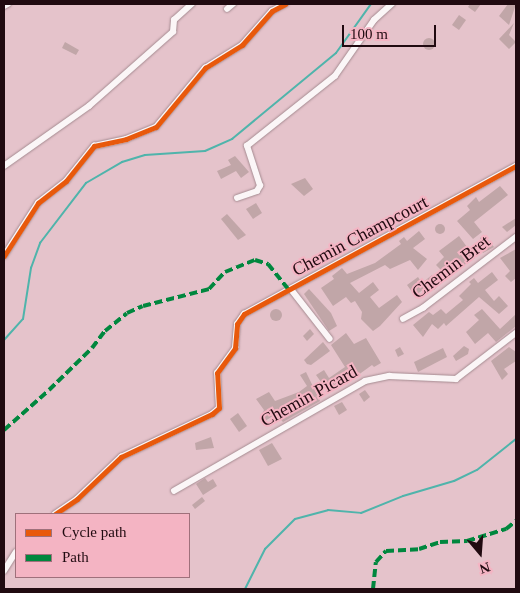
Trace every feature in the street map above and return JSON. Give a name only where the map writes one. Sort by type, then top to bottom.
[{"type":"street","points":[[4,6],[8,4]]},
{"type":"street","points":[[4,166],[89,106],[157,48],[173,32],[174,20],[192,4]]},
{"type":"street","points":[[227,9],[233,4]]},
{"type":"street","points":[[4,256],[38,203],[66,181],[94,146],[126,139],[156,127],[205,68],[242,45],[272,11],[285,4]]},
{"type":"street","points":[[237,198],[257,191],[260,186],[247,146],[335,76],[374,20],[392,4]]},
{"type":"street","name":"Chemin Champcourt","points":[[56,513],[77,498],[121,457],[212,414],[219,408],[217,372],[235,348],[240,319],[291,289],[516,166]]},
{"type":"street","name":"Chemin Bret","points":[[403,319],[423,308],[516,237]]},
{"type":"street","points":[[291,289],[330,339]]},
{"type":"street","name":"Chemin Picard","points":[[174,491],[365,381],[389,376],[456,379],[516,333]]},
{"type":"street","points":[[4,571],[15,554]]},
{"type":"building","points":[[470,4],[481,4],[475,12],[468,7]]},
{"type":"building","points":[[508,4],[516,4],[509,25],[499,16]]},
{"type":"building","points":[[459,15],[466,20],[459,30],[452,25]]},
{"type":"building","points":[[514,23],[509,35],[516,42],[509,49],[499,39]]},
{"type":"building","points":[[427,38],[431,38],[435,44],[431,50],[427,50],[423,46],[423,42]]},
{"type":"building","points":[[65,42],[79,50],[76,55],[62,48]]},
{"type":"building","points":[[235,156],[249,172],[241,178],[236,171],[221,179],[217,171],[231,165],[228,160]]},
{"type":"building","points":[[305,178],[313,189],[304,196],[291,184]]},
{"type":"building","points":[[500,186],[508,195],[474,222],[482,232],[473,239],[457,221],[470,210],[467,206],[476,197],[479,202]]},
{"type":"building","points":[[256,203],[262,213],[253,219],[246,209]]},
{"type":"building","points":[[227,214],[246,235],[238,240],[221,219]]},
{"type":"building","points":[[516,218],[516,225],[507,232],[502,227]]},
{"type":"building","points":[[438,224],[442,224],[445,229],[444,233],[438,234],[435,231],[435,227]]},
{"type":"building","points":[[419,231],[425,239],[413,248],[427,259],[418,270],[410,260],[390,269],[385,265],[350,283],[359,293],[373,282],[379,290],[370,297],[379,308],[397,295],[402,302],[380,326],[373,331],[361,319],[362,312],[355,301],[351,303],[346,297],[333,306],[321,288],[334,279],[332,276],[342,268],[347,274],[375,263],[401,244],[399,241],[404,237],[407,241]]},
{"type":"building","points":[[484,235],[494,247],[483,253],[479,247],[484,243],[480,238]]},
{"type":"building","points":[[459,236],[475,258],[458,269],[456,267],[434,290],[430,284],[415,296],[407,285],[418,277],[422,283],[432,275],[435,278],[442,271],[436,265],[444,257],[439,251]]},
{"type":"building","points":[[516,249],[516,278],[511,282],[505,276],[510,271],[500,258]]},
{"type":"building","points":[[492,272],[498,280],[485,290],[494,301],[499,296],[508,306],[499,314],[479,297],[446,326],[444,323],[438,329],[432,324],[423,337],[413,325],[429,312],[433,315],[441,309],[446,314],[463,300],[459,296],[471,284],[469,282],[474,278],[478,283]]},
{"type":"building","points":[[309,289],[331,313],[337,326],[329,331],[304,294]]},
{"type":"building","points":[[274,309],[278,309],[282,315],[278,321],[274,321],[270,317],[270,313]]},
{"type":"building","points":[[482,309],[500,329],[516,314],[516,326],[496,342],[488,333],[475,344],[466,332],[479,320],[474,315]]},
{"type":"building","points":[[310,329],[314,334],[307,341],[303,336]]},
{"type":"building","points":[[346,333],[354,344],[366,338],[381,363],[374,367],[372,365],[354,378],[350,377],[326,389],[316,375],[324,370],[329,378],[345,367],[331,345]]},
{"type":"building","points":[[323,342],[330,351],[311,365],[307,364],[304,360]]},
{"type":"building","points":[[464,346],[469,349],[468,354],[456,361],[453,356]]},
{"type":"building","points":[[400,347],[404,354],[398,357],[395,350]]},
{"type":"building","points":[[509,347],[516,352],[516,361],[504,369],[508,374],[502,380],[491,361]]},
{"type":"building","points":[[443,348],[447,357],[418,372],[414,362]]},
{"type":"building","points":[[306,372],[320,401],[283,422],[276,414],[265,421],[261,416],[264,410],[256,399],[269,392],[275,401],[299,392],[307,386],[300,375]]},
{"type":"building","points":[[365,390],[370,397],[364,402],[359,394]]},
{"type":"building","points":[[342,402],[347,410],[339,415],[334,406]]},
{"type":"building","points":[[238,413],[247,426],[239,432],[230,419]]},
{"type":"building","points":[[211,437],[214,448],[196,450],[195,443]]},
{"type":"building","points":[[272,443],[282,459],[268,466],[259,450]]},
{"type":"building","points":[[205,478],[208,482],[213,479],[217,486],[203,495],[196,484]]},
{"type":"building","points":[[202,497],[205,501],[195,509],[192,505]]},
{"type":"waterway","points":[[4,340],[23,319],[31,268],[40,243],[86,183],[122,162],[145,155],[205,151],[232,139],[336,53],[371,4]]},
{"type":"waterway","points":[[245,589],[265,549],[295,519],[328,510],[361,513],[403,496],[454,481],[477,470],[516,439]]},
{"type":"marked path","points":[[4,430],[92,348],[105,331],[127,313],[143,306],[209,289],[225,272],[255,260],[268,264],[289,290]]},
{"type":"marked path","points":[[373,589],[376,562],[386,551],[419,549],[440,542],[467,541],[506,529],[516,521]]},
{"type":"cycle path","points":[[4,256],[38,203],[66,181],[94,146],[126,139],[156,127],[205,68],[242,45],[272,11],[285,4]]},
{"type":"cycle path","points":[[56,513],[77,499],[121,457],[212,414],[219,408],[217,373],[235,348],[237,324],[244,314],[516,166]]}]
